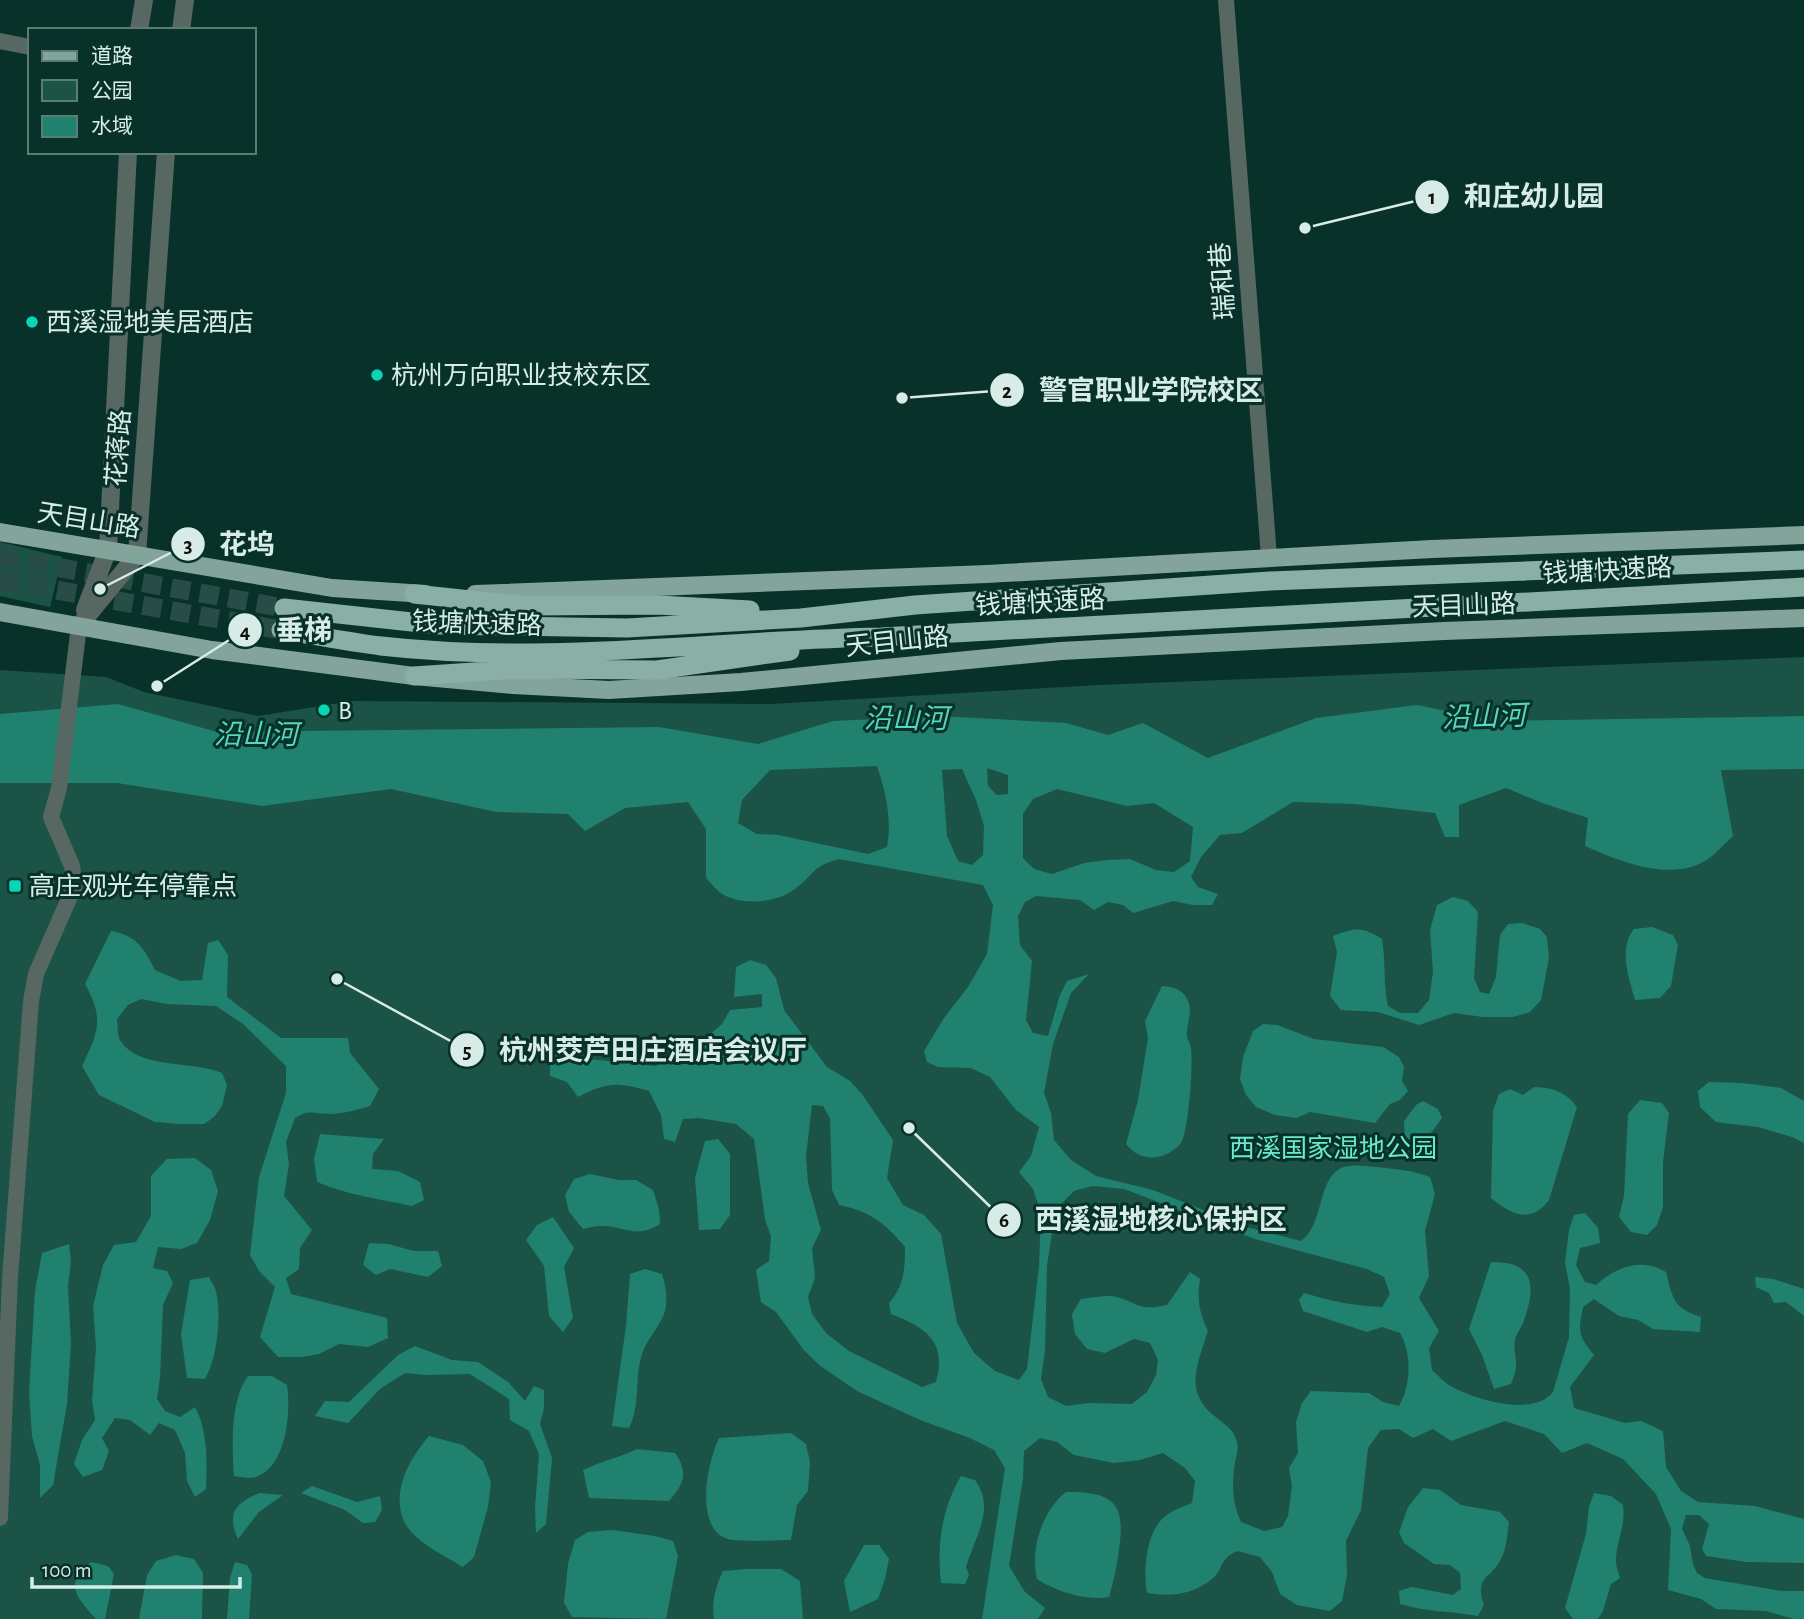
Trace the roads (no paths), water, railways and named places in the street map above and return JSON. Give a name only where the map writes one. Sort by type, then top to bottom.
[{"type":"highway","name":"钱塘快速路","points":[[284,608],[439,625],[627,628],[801,618],[915,605],[1270,581],[1804,560]]},
{"type":"highway","name":"钱塘快速路","points":[[281,630],[381,646],[521,652],[664,649],[792,639],[881,637],[1804,587]]},
{"type":"highway","points":[[414,594],[528,606],[658,605],[745,610],[915,605]]},
{"type":"highway","points":[[414,676],[516,669],[657,670],[881,637]]},
{"type":"main road","name":"天目山路","points":[[0,532],[332,588],[414,594],[549,593],[919,578],[1269,557],[1804,535]]},
{"type":"main road","name":"天目山路","points":[[0,612],[212,650],[414,676],[609,690],[754,681],[1061,651],[1444,631],[1804,618]]},
{"type":"street","points":[[139,28],[144,0]]},
{"type":"street","points":[[181,28],[186,0]]},
{"type":"street","name":"瑞和巷","points":[[1226,0],[1269,557]]},
{"type":"street","points":[[0,41],[28,47]]},
{"type":"street","name":"花蒋路","points":[[79,626],[108,549],[128,154]]},
{"type":"street","name":"花蒋路","points":[[136,555],[166,154]]},
{"type":"street","points":[[0,1518],[10,1278],[31,1001],[36,974],[75,885],[72,866],[51,817],[59,788],[79,626],[136,555]]},
{"type":"water","name":"沿山河","points":[[118,704],[217,732],[659,727],[758,744],[833,721],[940,716],[1066,723],[1108,735],[1143,723],[1208,758],[1316,718],[1417,705],[1494,721],[1804,716],[1804,769],[1721,770],[1733,836],[1709,859],[1691,867],[1676,870],[1644,867],[1598,852],[1585,846],[1588,818],[1506,788],[1459,805],[1459,837],[1445,837],[1435,813],[1354,804],[1293,802],[1242,833],[1220,835],[1201,857],[1191,877],[1198,887],[1218,894],[1212,905],[1173,901],[1133,913],[1123,905],[1108,902],[1094,910],[1080,900],[1036,896],[1025,902],[1018,916],[1020,945],[1032,961],[1026,1020],[1033,1033],[1048,1036],[1067,981],[1089,974],[1071,993],[1053,1044],[1044,1093],[1051,1113],[1054,1140],[1071,1160],[1096,1176],[1153,1190],[1246,1227],[1301,1241],[1314,1225],[1331,1176],[1342,1168],[1390,1168],[1430,1177],[1435,1194],[1425,1231],[1429,1276],[1419,1298],[1439,1331],[1429,1348],[1432,1370],[1449,1385],[1472,1396],[1502,1404],[1532,1404],[1544,1400],[1553,1392],[1569,1337],[1570,1289],[1565,1262],[1574,1215],[1585,1213],[1598,1228],[1600,1243],[1580,1248],[1576,1265],[1585,1282],[1596,1285],[1612,1273],[1629,1266],[1647,1265],[1666,1272],[1670,1289],[1679,1306],[1701,1317],[1700,1332],[1653,1329],[1638,1320],[1619,1316],[1594,1299],[1583,1307],[1580,1328],[1582,1338],[1594,1355],[1570,1387],[1574,1408],[1625,1423],[1641,1421],[1663,1431],[1666,1467],[1681,1491],[1698,1502],[1755,1506],[1804,1519],[1804,1563],[1746,1562],[1706,1556],[1702,1549],[1709,1524],[1699,1515],[1686,1515],[1682,1529],[1697,1573],[1705,1578],[1782,1591],[1804,1591],[1804,1619],[1766,1611],[1716,1609],[1701,1599],[1668,1590],[1671,1529],[1656,1494],[1623,1459],[1587,1443],[1562,1453],[1544,1434],[1505,1421],[1451,1441],[1433,1429],[1413,1438],[1399,1429],[1381,1430],[1368,1448],[1361,1510],[1346,1541],[1347,1575],[1342,1601],[1330,1611],[1297,1605],[1280,1594],[1272,1572],[1260,1557],[1237,1551],[1224,1561],[1212,1579],[1189,1592],[1172,1595],[1147,1593],[1145,1574],[1152,1534],[1165,1516],[1192,1503],[1195,1481],[1185,1468],[1163,1453],[1140,1460],[1114,1463],[1074,1455],[1057,1442],[1040,1438],[1024,1451],[1023,1478],[1009,1566],[1025,1592],[1045,1608],[1038,1619],[982,1619],[1005,1468],[994,1450],[857,1391],[819,1365],[803,1349],[776,1312],[761,1302],[756,1270],[769,1261],[771,1237],[765,1219],[754,1139],[736,1124],[699,1118],[683,1119],[675,1142],[664,1139],[661,1115],[649,1091],[613,1085],[597,1088],[578,1097],[567,1082],[550,1076],[550,1055],[562,1050],[589,1059],[656,1066],[671,1052],[680,1060],[722,1024],[730,1010],[762,1007],[762,994],[734,997],[736,967],[750,960],[766,965],[776,978],[784,1010],[827,1067],[850,1081],[862,1094],[893,1140],[887,1178],[903,1205],[924,1215],[941,1234],[957,1323],[974,1353],[995,1371],[1019,1380],[1027,1369],[1039,1266],[1041,1213],[1033,1189],[1019,1172],[1031,1156],[1039,1127],[1016,1110],[990,1077],[971,1068],[938,1067],[927,1062],[924,1051],[987,954],[993,905],[983,885],[839,859],[818,868],[788,894],[759,901],[730,898],[706,878],[706,829],[688,802],[625,808],[585,831],[568,814],[496,812],[391,789],[262,806],[117,783],[0,783],[0,714]],"holes":[[[877,766],[887,806],[887,847],[868,854],[778,835],[757,834],[738,823],[742,800],[770,770]],[[987,768],[1008,775],[1008,794],[997,795],[988,786]],[[962,769],[984,826],[983,855],[972,865],[958,861],[947,836],[942,770]],[[1057,789],[1127,806],[1154,803],[1193,827],[1190,861],[1174,872],[1156,870],[1130,859],[1084,863],[1052,874],[1034,869],[1023,858],[1023,814],[1033,799]],[[812,1105],[823,1106],[830,1118],[832,1190],[839,1205],[876,1219],[905,1247],[903,1277],[889,1303],[891,1314],[915,1325],[931,1338],[939,1356],[936,1382],[922,1387],[849,1351],[826,1333],[812,1314],[808,1297],[815,1278],[812,1248],[821,1230],[808,1183],[806,1156]],[[1092,1186],[1124,1189],[1255,1239],[1367,1269],[1384,1277],[1390,1294],[1382,1307],[1343,1303],[1304,1293],[1299,1300],[1303,1311],[1367,1332],[1382,1327],[1400,1333],[1407,1350],[1408,1379],[1399,1406],[1383,1402],[1369,1393],[1311,1391],[1302,1403],[1296,1422],[1298,1453],[1289,1468],[1292,1486],[1288,1516],[1282,1527],[1264,1531],[1241,1522],[1233,1490],[1238,1449],[1236,1438],[1230,1428],[1206,1409],[1196,1389],[1197,1367],[1208,1331],[1200,1306],[1200,1279],[1190,1272],[1167,1305],[1145,1307],[1117,1297],[1104,1296],[1081,1299],[1072,1314],[1075,1334],[1087,1349],[1105,1353],[1134,1339],[1150,1343],[1158,1360],[1156,1375],[1147,1392],[1132,1404],[1088,1403],[1066,1406],[1048,1397],[1041,1379],[1045,1350],[1047,1266],[1059,1206],[1074,1191]]]},
{"type":"water","points":[[1453,897],[1468,901],[1478,912],[1474,978],[1480,992],[1489,994],[1496,977],[1500,935],[1508,924],[1522,923],[1540,929],[1547,937],[1549,958],[1541,1000],[1530,1012],[1513,1017],[1454,1013],[1419,1025],[1378,1012],[1341,1010],[1330,996],[1337,952],[1333,936],[1358,930],[1382,939],[1388,1006],[1400,1013],[1418,1013],[1429,1000],[1433,972],[1430,930],[1437,905]]},
{"type":"water","points":[[1652,927],[1673,935],[1678,945],[1671,986],[1660,998],[1635,1000],[1626,964],[1627,945],[1634,929]]},
{"type":"water","points":[[111,931],[133,939],[147,955],[155,970],[181,981],[202,980],[208,943],[218,940],[228,955],[227,997],[281,1038],[348,1038],[350,1053],[379,1089],[370,1106],[350,1112],[308,1113],[295,1118],[286,1142],[289,1164],[284,1196],[312,1230],[300,1248],[299,1269],[286,1278],[291,1294],[387,1318],[388,1338],[368,1347],[339,1344],[319,1354],[278,1357],[260,1337],[275,1287],[259,1271],[250,1255],[259,1177],[286,1093],[286,1066],[243,1024],[216,1006],[167,1004],[141,999],[128,1005],[117,1019],[120,1040],[139,1056],[222,1073],[227,1085],[222,1106],[214,1117],[204,1124],[155,1122],[99,1095],[82,1066],[97,1025],[95,1006],[85,984]]},
{"type":"water","points":[[1162,986],[1181,991],[1189,1005],[1187,1034],[1191,1048],[1190,1097],[1181,1143],[1164,1155],[1148,1157],[1132,1151],[1126,1144],[1138,1100],[1148,1038],[1145,1021]]},
{"type":"water","points":[[1263,1024],[1277,1025],[1314,1039],[1383,1047],[1399,1057],[1404,1067],[1402,1081],[1408,1091],[1400,1100],[1390,1104],[1375,1123],[1310,1112],[1297,1118],[1275,1115],[1256,1107],[1246,1095],[1240,1079],[1243,1057],[1253,1031]]},
{"type":"water","points":[[1709,1082],[1781,1088],[1804,1101],[1804,1143],[1758,1127],[1716,1122],[1700,1107],[1698,1091]]},
{"type":"water","points":[[1534,1087],[1558,1091],[1577,1107],[1549,1200],[1535,1212],[1521,1214],[1506,1209],[1491,1198],[1493,1111],[1499,1094],[1510,1089],[1523,1095]]},
{"type":"water","points":[[1640,1100],[1662,1103],[1669,1113],[1663,1162],[1663,1207],[1657,1225],[1647,1235],[1631,1232],[1619,1217],[1624,1196],[1628,1114]]},
{"type":"water","points":[[1423,1101],[1438,1109],[1442,1118],[1431,1133],[1417,1141],[1405,1138],[1404,1121],[1416,1105]]},
{"type":"water","points":[[320,1134],[384,1139],[373,1154],[372,1169],[398,1171],[420,1182],[424,1200],[412,1206],[317,1182],[314,1159]]},
{"type":"water","points":[[718,1139],[730,1154],[730,1215],[720,1229],[699,1230],[695,1178],[705,1141]]},
{"type":"water","points":[[195,1158],[211,1170],[218,1191],[210,1220],[197,1243],[181,1249],[158,1247],[153,1268],[167,1271],[173,1283],[163,1305],[157,1399],[165,1411],[180,1417],[195,1407],[204,1436],[206,1489],[195,1497],[187,1481],[185,1453],[175,1430],[159,1423],[150,1435],[130,1420],[115,1418],[102,1438],[109,1451],[102,1470],[83,1477],[74,1464],[82,1440],[95,1420],[92,1400],[96,1348],[93,1306],[103,1265],[114,1245],[136,1242],[151,1216],[151,1176],[167,1159]]},
{"type":"water","points":[[590,1174],[619,1180],[636,1180],[653,1190],[660,1224],[643,1231],[608,1226],[583,1229],[569,1212],[565,1195],[574,1179]]},
{"type":"water","points":[[553,1217],[574,1248],[564,1267],[573,1318],[563,1332],[549,1316],[544,1266],[526,1240],[537,1225]]},
{"type":"water","points":[[369,1243],[388,1244],[414,1251],[438,1251],[442,1266],[428,1277],[390,1269],[376,1275],[363,1265]]},
{"type":"water","points":[[69,1244],[71,1344],[67,1404],[53,1485],[40,1498],[40,1465],[32,1436],[29,1392],[35,1291],[42,1253]]},
{"type":"water","points":[[1491,1262],[1516,1266],[1528,1278],[1530,1286],[1528,1307],[1515,1340],[1516,1368],[1511,1384],[1494,1389],[1469,1329]]},
{"type":"water","points":[[645,1269],[662,1274],[666,1292],[665,1311],[642,1354],[635,1410],[629,1428],[612,1426],[626,1326],[630,1274]]},
{"type":"water","points":[[209,1277],[218,1302],[215,1349],[205,1379],[187,1378],[181,1334],[190,1280]]},
{"type":"water","points":[[1755,1277],[1773,1279],[1804,1289],[1804,1316],[1786,1302],[1774,1303],[1769,1293],[1756,1287]]},
{"type":"water","points":[[415,1346],[452,1360],[478,1362],[508,1382],[525,1401],[534,1386],[544,1390],[544,1408],[540,1424],[552,1458],[546,1524],[536,1533],[539,1454],[529,1431],[510,1420],[509,1399],[470,1374],[405,1373],[380,1389],[348,1423],[315,1416],[325,1401],[349,1402],[398,1355]]},
{"type":"water","points":[[248,1376],[272,1376],[287,1385],[288,1396],[285,1437],[280,1450],[266,1471],[251,1478],[234,1476],[233,1452],[235,1411],[242,1386]]},
{"type":"water","points":[[791,1433],[806,1444],[810,1462],[808,1491],[797,1505],[791,1540],[747,1541],[725,1538],[715,1531],[709,1520],[706,1491],[711,1461],[719,1438]]},
{"type":"water","points":[[429,1436],[463,1445],[483,1461],[491,1482],[488,1507],[474,1557],[463,1567],[417,1538],[401,1514],[401,1490],[408,1466]]},
{"type":"water","points":[[637,1449],[675,1453],[682,1467],[683,1478],[669,1501],[589,1498],[583,1470]]},
{"type":"water","points":[[961,1476],[975,1480],[981,1491],[984,1501],[982,1523],[966,1567],[969,1575],[965,1584],[941,1583],[942,1528],[949,1502]]},
{"type":"water","points":[[312,1486],[357,1502],[380,1496],[382,1510],[375,1522],[363,1523],[345,1510],[301,1493]]},
{"type":"water","points":[[1423,1488],[1440,1490],[1461,1505],[1500,1512],[1509,1522],[1502,1556],[1482,1584],[1481,1596],[1484,1605],[1478,1616],[1400,1604],[1399,1591],[1412,1587],[1453,1595],[1461,1589],[1460,1573],[1450,1565],[1434,1564],[1404,1543],[1399,1532],[1408,1507]]},
{"type":"water","points":[[1066,1492],[1095,1494],[1113,1503],[1118,1510],[1121,1533],[1109,1597],[1091,1598],[1072,1594],[1037,1579],[1035,1555],[1040,1531],[1050,1509]]},
{"type":"water","points":[[259,1493],[283,1495],[259,1512],[238,1539],[233,1522],[235,1510],[244,1501]]},
{"type":"water","points":[[1594,1493],[1611,1496],[1623,1505],[1616,1561],[1620,1578],[1611,1584],[1598,1619],[1573,1619],[1565,1608],[1586,1534],[1589,1507]]},
{"type":"water","points":[[612,1530],[673,1541],[678,1556],[666,1619],[572,1617],[564,1603],[568,1564],[575,1540],[588,1532]]},
{"type":"water","points":[[864,1545],[879,1545],[889,1559],[885,1579],[878,1599],[850,1612],[844,1581]]},
{"type":"water","points":[[176,1555],[194,1559],[203,1573],[202,1619],[139,1619],[147,1575],[156,1561]]},
{"type":"water","points":[[91,1562],[108,1566],[114,1574],[105,1619],[96,1619],[78,1597],[76,1590],[77,1577]]},
{"type":"water","points":[[235,1562],[247,1565],[252,1574],[249,1619],[227,1619],[230,1578]]},
{"type":"water","points":[[781,1569],[800,1581],[803,1619],[714,1619],[715,1594],[723,1571]]},
{"type":"tunnel","points":[[0,557],[284,608]]},
{"type":"tunnel","points":[[0,580],[281,630]]},
{"type":"place","name":"和庄幼儿园","points":[[1305,228]]},
{"type":"place","name":"西溪湿地美居酒店","points":[[32,322]]},
{"type":"place","name":"杭州万向职业技校东区","points":[[377,375]]},
{"type":"place","name":"警官职业学院校区","points":[[902,398]]},
{"type":"place","name":"花坞","points":[[100,589]]},
{"type":"place","name":"垂梯","points":[[157,686]]},
{"type":"place","name":"B","points":[[324,710]]},
{"type":"place","name":"高庄观光车停靠点","points":[[15,886]]},
{"type":"place","name":"杭州茭芦田庄酒店会议厅","points":[[337,979]]},
{"type":"place","name":"西溪湿地核心保护区","points":[[909,1128]]},
{"type":"park label","name":"西溪国家湿地公园","points":[[1333,1148]]}]
